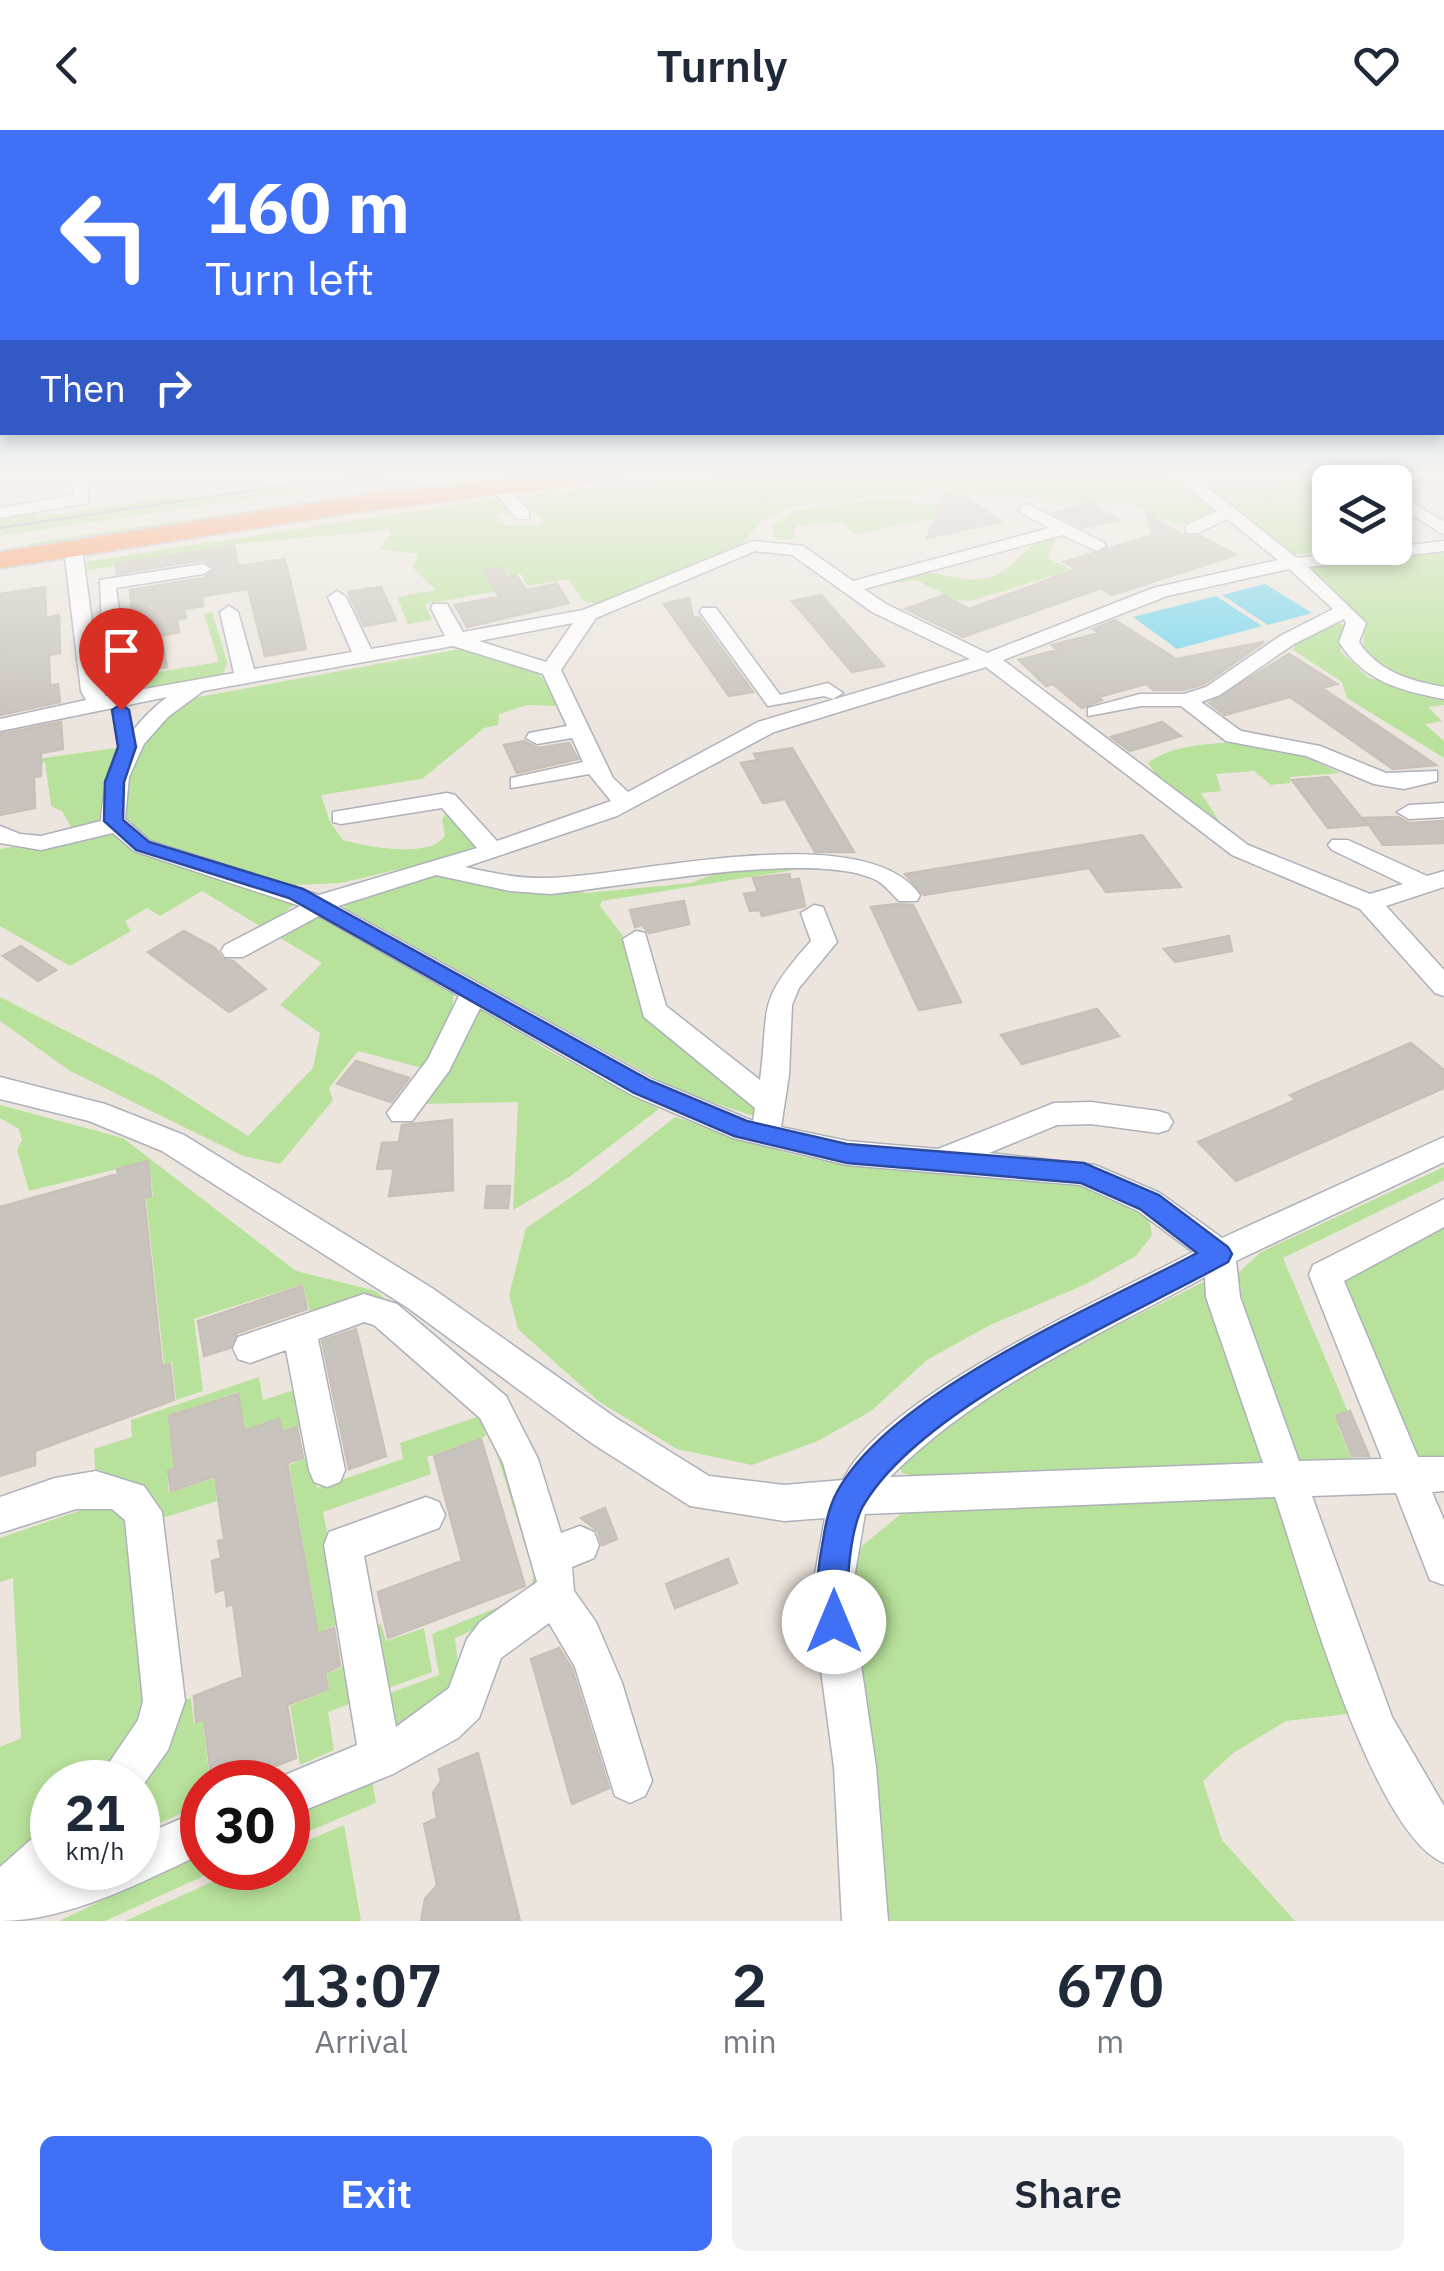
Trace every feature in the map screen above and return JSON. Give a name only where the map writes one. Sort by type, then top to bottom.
[{"type":"highway","points":[[0,560],[29,556]]},
{"type":"street","points":[[74,556],[92,691],[108,701],[127,747]]},
{"type":"street","points":[[0,725],[108,701],[458,641],[589,614],[737,556]]},
{"type":"street","points":[[804,556],[848,588],[985,670],[1240,850],[1369,903],[1444,987]]},
{"type":"street","points":[[848,588],[966,556]]},
{"type":"street","points":[[1284,556],[1346,610],[1356,624],[1350,642],[1362,660],[1397,682],[1444,693]]},
{"type":"street","points":[[807,713],[863,716],[985,670],[1194,581],[1364,556]]},
{"type":"street","points":[[84,636],[112,631],[106,584],[203,577]]},
{"type":"street","points":[[336,597],[364,658]]},
{"type":"street","points":[[440,608],[458,641],[552,670],[607,787],[626,803]]},
{"type":"street","points":[[1094,712],[1140,700],[1186,700],[1240,676],[1287,640],[1346,610]]},
{"type":"street","points":[[229,612],[246,679]]},
{"type":"street","points":[[708,612],[774,702],[828,688],[846,703]]},
{"type":"street","points":[[552,670],[589,614]]},
{"type":"street","points":[[234,950],[315,904],[494,851],[626,803],[725,746],[807,713],[985,670]]},
{"type":"street","points":[[196,686],[168,704],[127,747],[114,782],[116,824],[142,846],[251,877],[315,904],[642,1087],[765,1136],[847,1154],[1084,1173],[1150,1202],[1219,1254],[1223,1297],[1392,1767],[1418,1811],[1444,1841]]},
{"type":"street","points":[[1186,700],[1234,736],[1312,751],[1382,779],[1404,782],[1429,776]]},
{"type":"street","points":[[537,738],[578,730]]},
{"type":"street","points":[[519,783],[596,766]]},
{"type":"street","points":[[341,816],[446,800],[494,851]]},
{"type":"street","points":[[1409,812],[1444,810]]},
{"type":"street","points":[[3,839],[54,840],[116,824]]},
{"type":"street","points":[[1340,845],[1432,881]]},
{"type":"street","points":[[436,867],[548,886],[798,859],[884,873],[903,884],[908,896]]},
{"type":"street","points":[[1369,903],[1432,881]]},
{"type":"street","points":[[765,1136],[772,1105],[774,1016],[788,984],[824,942],[814,913]]},
{"type":"street","points":[[636,939],[654,1010],[772,1105]]},
{"type":"street","points":[[402,1112],[439,1064],[473,994]]},
{"type":"street","points":[[0,1088],[95,1112],[172,1142],[420,1298],[602,1430],[703,1494],[734,1500],[849,1501],[922,1492],[1444,1474]]},
{"type":"street","points":[[944,1160],[1054,1114],[1092,1113],[1158,1122]]},
{"type":"street","points":[[865,1921],[855,1767],[831,1596],[835,1553],[849,1501],[879,1460],[923,1420],[966,1390],[1219,1254],[1444,1149]]},
{"type":"street","points":[[1444,1212],[1325,1275],[1444,1566]]},
{"type":"street","points":[[250,1348],[364,1308],[385,1314],[493,1407],[566,1551],[554,1598],[501,1632],[481,1652],[475,1678],[460,1708],[418,1738],[310,1785]]},
{"type":"street","points":[[299,1332],[327,1470]]},
{"type":"street","points":[[0,1515],[55,1496],[91,1490],[118,1490],[134,1497],[143,1512],[164,1701],[162,1720],[137,1760]]},
{"type":"street","points":[[380,1754],[344,1545],[426,1515]]},
{"type":"street","points":[[554,1598],[574,1618],[587,1646],[630,1781]]},
{"type":"street","points":[[0,1897],[30,1870]]},
{"type":"street","points":[[0,1907],[51,1890]]},
{"type":"green space","points":[[126,556],[172,556],[85,571],[85,563]]},
{"type":"green space","points":[[417,556],[722,556],[600,604],[583,601],[568,579],[527,586],[521,574],[509,576],[503,567],[482,571],[498,591],[425,604],[432,620],[408,624],[397,597],[436,590],[412,567]]},
{"type":"green space","points":[[1021,556],[1049,556],[1072,570],[970,601],[956,600],[916,580],[880,585],[917,573],[968,579],[987,578],[1005,570]]},
{"type":"green space","points":[[1412,556],[1444,556],[1444,690],[1387,672],[1363,651],[1364,629],[1303,567],[1412,565]]},
{"type":"green space","points":[[212,612],[227,662],[223,676],[115,693],[105,690],[104,681],[219,662],[204,614]]},
{"type":"green space","points":[[1336,622],[1347,627],[1340,651],[1369,678],[1444,696],[1444,705],[1428,707],[1442,721],[1425,724],[1444,741],[1444,758],[1347,698],[1342,682],[1293,650],[1296,643]]},
{"type":"green space","points":[[465,648],[511,658],[532,668],[559,706],[527,705],[499,714],[498,725],[484,728],[422,779],[321,795],[330,822],[343,840],[382,848],[427,847],[445,835],[445,814],[455,815],[480,847],[472,852],[341,883],[294,885],[150,842],[124,820],[122,781],[138,745],[182,700]]},
{"type":"green space","points":[[1231,742],[1293,751],[1340,773],[1290,777],[1290,783],[1271,785],[1254,771],[1216,774],[1221,791],[1201,793],[1219,821],[1209,822],[1160,781],[1148,763],[1177,749]]},
{"type":"green space","points":[[116,748],[104,820],[74,832],[62,811],[51,806],[45,762],[0,770],[0,764]]},
{"type":"green space","points":[[111,830],[134,850],[294,905],[263,928],[202,891],[160,916],[147,908],[125,921],[131,931],[70,966],[0,926],[0,849]]},
{"type":"green space","points":[[791,863],[794,870],[602,901],[600,906],[626,940],[641,1004],[754,1103],[760,1118],[681,1092],[346,911],[344,906],[367,893],[446,873],[587,893],[691,883],[726,869]]},
{"type":"green space","points":[[312,913],[453,991],[452,1011],[442,1041],[426,1069],[358,1051],[329,1088],[333,1100],[280,1164],[243,1156],[70,1071],[0,1021],[0,997],[158,1078],[248,1136],[313,1068],[320,1033],[280,1005],[322,963],[277,936]]},
{"type":"green space","points":[[479,1007],[551,1052],[659,1109],[568,1178],[513,1210],[518,1102],[416,1104]]},
{"type":"green space","points":[[0,1105],[123,1138],[296,1271],[376,1291],[396,1308],[311,1316],[303,1284],[194,1319],[203,1391],[176,1400],[172,1362],[164,1364],[146,1199],[153,1196],[149,1161],[29,1191],[17,1150],[22,1140],[19,1129],[0,1118]]},
{"type":"green space","points":[[675,1117],[771,1148],[830,1162],[997,1173],[1081,1186],[1118,1200],[1149,1219],[1152,1235],[1136,1256],[1086,1284],[990,1325],[927,1360],[871,1411],[818,1441],[752,1465],[677,1449],[598,1401],[518,1329],[509,1295],[526,1228],[589,1185]]},
{"type":"green space","points":[[1444,1167],[1444,1180],[1283,1258],[1353,1424],[1338,1426],[1356,1470],[1298,1463],[1236,1301],[1237,1274],[1261,1252]]},
{"type":"green space","points":[[1444,1222],[1444,1457],[1407,1459],[1341,1274]]},
{"type":"green space","points":[[1207,1280],[1265,1447],[1263,1467],[924,1479],[902,1473],[900,1467],[965,1403]]},
{"type":"green space","points":[[259,1377],[263,1400],[297,1389],[317,1488],[403,1459],[400,1443],[480,1416],[486,1436],[427,1457],[431,1474],[323,1512],[360,1700],[328,1712],[334,1750],[310,1761],[299,1760],[290,1706],[329,1690],[327,1674],[346,1666],[339,1624],[324,1630],[326,1644],[321,1646],[289,1465],[306,1458],[300,1426],[282,1431],[279,1418],[245,1430],[238,1392],[168,1416],[174,1468],[167,1470],[169,1493],[214,1478],[217,1501],[159,1519],[96,1482],[94,1449],[132,1437],[131,1420]]},
{"type":"green space","points":[[485,1415],[546,1569],[532,1604],[455,1638],[459,1673],[455,1691],[390,1732],[379,1697],[439,1675],[432,1634],[528,1595],[534,1575]]},
{"type":"green space","points":[[1277,1495],[1356,1713],[1286,1721],[1233,1753],[1203,1781],[1222,1840],[1295,1921],[883,1921],[851,1644],[851,1568],[863,1545],[907,1509]]},
{"type":"green space","points":[[111,1505],[130,1525],[144,1711],[132,1744],[119,1760],[30,1760],[30,1844],[0,1865],[0,1747],[21,1738],[13,1578],[0,1582],[0,1538],[90,1507]]},
{"type":"green space","points":[[381,1624],[386,1641],[424,1628],[432,1672],[378,1692],[367,1629]]},
{"type":"green space","points":[[191,1698],[194,1724],[203,1721],[207,1760],[180,1760],[180,1814],[160,1823],[158,1760],[183,1700]]},
{"type":"green space","points":[[372,1780],[376,1803],[310,1831],[310,1807]]},
{"type":"green space","points":[[344,1825],[361,1921],[125,1921],[194,1890],[310,1890],[310,1840]]},
{"type":"green space","points":[[180,1863],[180,1887],[105,1921],[59,1921],[124,1890],[160,1890],[160,1873]]},
{"type":"water","points":[[1265,584],[1312,613],[1268,625],[1222,595]]},
{"type":"water","points":[[1216,596],[1262,626],[1177,649],[1133,617]]},
{"type":"building","points":[[171,556],[236,556],[239,566],[285,559],[306,649],[265,656],[248,589],[202,596],[203,606],[184,609],[186,618],[177,619],[179,632],[161,636],[167,667],[126,674],[120,636],[134,629],[130,590],[204,578],[216,568],[202,560],[117,574],[116,564]]},
{"type":"building","points":[[1085,556],[1234,556],[1112,595],[1101,588],[963,637],[906,609],[944,595],[969,609],[1077,569],[1064,562]]},
{"type":"building","points":[[502,568],[507,577],[517,576],[526,590],[557,584],[569,603],[467,627],[455,605],[499,597],[484,571]]},
{"type":"building","points":[[45,587],[46,618],[59,615],[60,653],[49,655],[50,686],[58,684],[60,702],[0,715],[0,594]]},
{"type":"building","points":[[381,587],[396,620],[364,626],[348,592]]},
{"type":"building","points":[[821,595],[884,666],[852,672],[792,601]]},
{"type":"building","points":[[689,598],[693,618],[699,617],[753,692],[729,696],[664,604]]},
{"type":"building","points":[[1115,620],[1176,659],[1264,642],[1204,684],[1183,690],[1154,690],[1146,684],[1098,697],[1102,700],[1082,708],[1053,684],[1046,686],[1019,660],[1058,650],[1052,645],[1099,633],[1093,629]]},
{"type":"building","points":[[1289,654],[1337,684],[1322,688],[1436,765],[1393,769],[1290,697],[1225,715],[1209,703]]},
{"type":"building","points":[[61,722],[63,749],[41,753],[41,776],[34,777],[35,808],[0,815],[0,734]]},
{"type":"building","points":[[1162,722],[1181,736],[1130,751],[1111,737]]},
{"type":"building","points":[[524,741],[538,748],[569,743],[578,759],[517,773],[504,745]]},
{"type":"building","points":[[792,748],[854,852],[815,852],[785,799],[763,803],[741,763],[758,760],[754,754]]},
{"type":"building","points":[[1328,777],[1367,825],[1328,828],[1292,780]]},
{"type":"building","points":[[1398,817],[1409,823],[1444,821],[1444,843],[1383,845],[1364,818]]},
{"type":"building","points":[[1142,835],[1181,887],[1106,892],[1089,868],[924,895],[905,874]]},
{"type":"building","points":[[789,874],[791,880],[799,879],[805,906],[762,916],[760,910],[750,911],[744,894],[758,892],[753,878]]},
{"type":"building","points":[[684,901],[689,924],[649,933],[642,925],[635,927],[630,910]]},
{"type":"building","points":[[913,905],[961,1002],[919,1010],[871,907]]},
{"type":"building","points":[[184,931],[215,948],[222,959],[233,961],[266,989],[229,1012],[148,952]]},
{"type":"building","points":[[1229,936],[1232,951],[1175,962],[1164,949]]},
{"type":"building","points":[[21,946],[56,970],[38,981],[3,956]]},
{"type":"building","points":[[1097,1009],[1119,1036],[1022,1064],[1001,1035]]},
{"type":"building","points":[[1411,1043],[1444,1070],[1444,1088],[1236,1181],[1198,1142],[1296,1100],[1290,1095]]},
{"type":"building","points":[[356,1061],[409,1078],[391,1102],[337,1084]]},
{"type":"building","points":[[452,1120],[453,1190],[389,1196],[394,1168],[377,1169],[382,1143],[399,1142],[402,1125]]},
{"type":"building","points":[[148,1161],[151,1196],[144,1198],[162,1366],[170,1364],[174,1400],[35,1451],[35,1465],[0,1476],[0,1207],[118,1174],[117,1169]]},
{"type":"building","points":[[487,1186],[510,1186],[508,1208],[485,1208]]},
{"type":"building","points":[[302,1286],[307,1309],[237,1333],[230,1348],[204,1356],[198,1321]]},
{"type":"building","points":[[356,1329],[386,1456],[349,1469],[322,1341]]},
{"type":"building","points":[[238,1394],[244,1431],[279,1419],[282,1432],[297,1427],[303,1458],[287,1463],[318,1634],[334,1628],[340,1666],[325,1673],[328,1689],[287,1705],[296,1758],[291,1760],[209,1760],[204,1719],[196,1722],[194,1696],[243,1677],[233,1604],[227,1606],[225,1589],[216,1592],[212,1561],[221,1558],[218,1541],[224,1539],[215,1476],[171,1491],[168,1471],[175,1468],[169,1416]]},
{"type":"building","points":[[1350,1411],[1369,1456],[1352,1456],[1336,1416]]},
{"type":"building","points":[[481,1439],[525,1586],[388,1638],[378,1592],[462,1561],[434,1456]]},
{"type":"building","points":[[605,1508],[617,1539],[602,1545],[598,1531],[581,1518]]},
{"type":"building","points":[[728,1559],[737,1583],[675,1608],[666,1584]]},
{"type":"building","points":[[559,1648],[572,1669],[609,1788],[572,1804],[531,1659]]},
{"type":"building","points":[[478,1753],[520,1921],[421,1921],[425,1899],[437,1885],[424,1824],[437,1818],[433,1793],[441,1781],[439,1769]]},
{"type":"route","points":[[121,710],[127,747],[114,782],[114,821],[142,846],[296,893],[642,1087],[743,1130],[847,1154],[1084,1173],[1150,1202],[1219,1254],[966,1390],[923,1420],[879,1460],[849,1501],[842,1523],[831,1596],[834,1622]]}]
